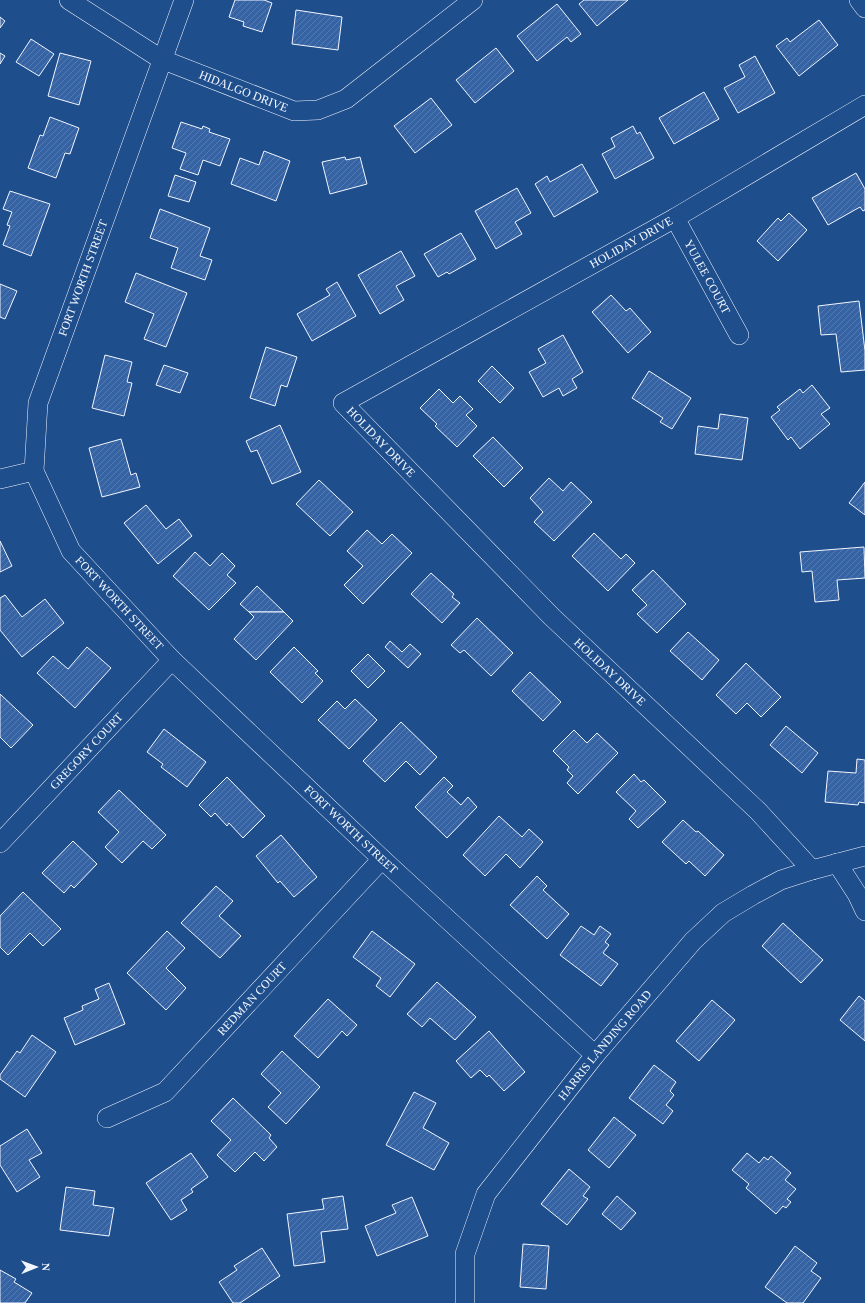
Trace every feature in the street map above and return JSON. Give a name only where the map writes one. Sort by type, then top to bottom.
[{"type":"street","name":"HIDALGO DRIVE","points":[[69,0],[161,59],[294,111],[318,110],[346,100],[473,0]]},
{"type":"street","name":"FORT WORTH STREET","points":[[184,0],[161,59],[38,403],[34,471],[72,551],[172,660],[382,860],[595,1055]]},
{"type":"street","points":[[859,0],[865,8]]},
{"type":"street","name":"HOLIDAY DRIVE","points":[[812,870],[758,812],[552,617],[343,403],[674,218],[865,105]]},
{"type":"street","name":"YULEE COURT","points":[[674,218],[739,335]]},
{"type":"street","points":[[0,479],[34,471]]},
{"type":"street","name":"GREGORY COURT","points":[[0,843],[172,660]]},
{"type":"street","name":"HARRIS LANDING ROAD","points":[[462,1303],[465,1254],[486,1194],[595,1055],[693,941],[723,913],[753,894],[781,880],[836,863],[865,856]]},
{"type":"street","name":"REDMAN COURT","points":[[107,1118],[165,1092],[382,860]]},
{"type":"street","points":[[836,863],[857,894],[865,911]]},
{"type":"building","points":[[235,0],[264,0],[272,3],[262,32],[243,26],[244,22],[229,17]]},
{"type":"building","points":[[584,0],[628,0],[597,26],[579,4]]},
{"type":"building","points":[[557,4],[581,34],[571,42],[567,37],[537,61],[517,36]]},
{"type":"building","points":[[296,10],[342,17],[338,50],[292,44]]},
{"type":"building","points":[[0,17],[5,21],[0,28]]},
{"type":"building","points":[[819,20],[838,45],[799,76],[776,46],[787,38],[790,42]]},
{"type":"building","points":[[31,39],[54,54],[39,76],[16,62]]},
{"type":"building","points":[[496,48],[514,71],[475,103],[456,80]]},
{"type":"building","points":[[0,53],[5,56],[0,64]]},
{"type":"building","points":[[60,53],[91,61],[79,105],[48,96]]},
{"type":"building","points":[[755,56],[775,93],[738,113],[724,88],[745,77],[739,65]]},
{"type":"building","points":[[704,92],[719,119],[674,144],[659,118]]},
{"type":"building","points":[[431,98],[452,125],[415,153],[394,126]]},
{"type":"building","points":[[50,117],[79,128],[70,154],[65,153],[56,178],[28,168],[40,135],[43,136]]},
{"type":"building","points":[[181,122],[202,129],[203,126],[210,129],[209,132],[230,139],[220,166],[203,160],[198,175],[180,169],[186,153],[172,148]]},
{"type":"building","points":[[633,126],[637,134],[640,132],[654,158],[615,179],[602,154],[615,147],[611,138]]},
{"type":"building","points":[[264,151],[290,161],[276,201],[231,184],[240,158],[259,165]]},
{"type":"building","points":[[345,157],[346,160],[360,157],[367,184],[330,194],[322,162]]},
{"type":"building","points":[[582,164],[598,192],[554,217],[535,184],[547,176],[550,182]]},
{"type":"building","points":[[856,173],[865,189],[865,210],[863,211],[860,207],[828,225],[812,198]]},
{"type":"building","points":[[175,175],[196,182],[189,202],[168,196]]},
{"type":"building","points":[[517,188],[531,213],[515,222],[522,234],[496,249],[475,211]]},
{"type":"building","points":[[10,191],[50,204],[31,256],[3,245],[10,226],[7,225],[12,212],[3,209]]},
{"type":"building","points":[[160,209],[210,228],[200,256],[212,260],[205,280],[171,268],[178,248],[150,238]]},
{"type":"building","points":[[789,213],[807,230],[778,261],[757,241],[778,218],[781,221]]},
{"type":"building","points":[[461,233],[476,259],[449,274],[447,272],[438,277],[424,254]]},
{"type":"building","points":[[401,251],[415,276],[396,286],[404,300],[380,314],[358,275]]},
{"type":"building","points":[[136,273],[187,293],[166,347],[144,339],[154,314],[125,302]]},
{"type":"building","points":[[337,282],[356,316],[312,341],[297,314],[330,295],[326,289]]},
{"type":"building","points":[[0,284],[17,291],[5,319],[0,317]]},
{"type":"building","points":[[611,295],[626,311],[630,308],[651,332],[628,353],[592,312]]},
{"type":"building","points":[[859,301],[865,351],[865,370],[841,372],[836,334],[821,335],[818,306]]},
{"type":"building","points":[[563,335],[583,372],[572,379],[577,388],[563,396],[559,388],[543,397],[529,372],[546,363],[538,349]]},
{"type":"building","points":[[266,347],[297,357],[287,387],[281,385],[275,406],[250,398]]},
{"type":"building","points":[[105,355],[132,362],[127,382],[132,383],[124,416],[92,408]]},
{"type":"building","points":[[164,365],[188,373],[180,393],[156,385]]},
{"type":"building","points":[[492,366],[514,388],[500,403],[478,381]]},
{"type":"building","points":[[649,371],[691,398],[672,429],[660,422],[663,418],[632,398]]},
{"type":"building","points":[[812,385],[830,408],[821,414],[830,424],[800,449],[791,437],[788,440],[771,417],[780,410],[777,407],[800,389],[803,393]]},
{"type":"building","points":[[439,389],[453,403],[460,396],[473,409],[466,415],[477,426],[457,447],[435,426],[437,424],[420,408]]},
{"type":"building","points":[[720,414],[748,418],[742,460],[695,454],[698,426],[718,429]]},
{"type":"building","points":[[280,425],[301,472],[272,484],[257,450],[251,452],[246,441]]},
{"type":"building","points":[[493,437],[523,468],[504,487],[473,456]]},
{"type":"building","points":[[121,439],[131,475],[136,473],[140,487],[102,497],[89,448]]},
{"type":"building","points":[[549,478],[563,491],[571,482],[592,502],[554,541],[534,522],[543,512],[530,498]]},
{"type":"building","points":[[319,480],[353,512],[330,536],[296,504]]},
{"type":"building","points":[[865,482],[865,515],[849,503]]},
{"type":"building","points":[[146,505],[166,529],[179,519],[192,536],[158,564],[124,523]]},
{"type":"building","points":[[367,530],[382,544],[392,534],[412,553],[363,604],[344,585],[363,566],[347,551]]},
{"type":"building","points":[[594,533],[621,559],[626,554],[635,563],[608,591],[572,556]]},
{"type":"building","points":[[0,541],[12,566],[0,572]]},
{"type":"building","points":[[864,547],[865,578],[837,580],[839,600],[815,602],[812,571],[802,572],[800,552]]},
{"type":"building","points":[[195,552],[210,566],[222,553],[235,566],[227,575],[236,583],[209,610],[173,576]]},
{"type":"building","points":[[653,570],[686,604],[657,633],[637,614],[647,605],[632,590]]},
{"type":"building","points":[[431,573],[454,594],[452,597],[460,603],[442,623],[411,594]]},
{"type":"building","points":[[257,586],[284,612],[249,612],[240,604]]},
{"type":"building","points":[[5,595],[22,617],[45,599],[64,623],[22,657],[0,630],[0,598]]},
{"type":"building","points":[[249,612],[284,612],[293,621],[256,660],[234,639],[254,617]]},
{"type":"building","points":[[477,618],[513,653],[491,676],[464,650],[460,653],[451,645]]},
{"type":"building","points":[[688,632],[719,660],[702,680],[670,651]]},
{"type":"building","points":[[390,641],[402,652],[410,644],[421,654],[408,668],[385,647]]},
{"type":"building","points":[[87,647],[111,668],[75,708],[37,673],[53,656],[68,669]]},
{"type":"building","points":[[294,647],[318,671],[315,673],[323,681],[302,703],[270,672]]},
{"type":"building","points":[[368,654],[385,671],[368,688],[351,671]]},
{"type":"building","points":[[746,663],[781,697],[761,717],[747,703],[736,714],[716,695]]},
{"type":"building","points":[[530,672],[561,702],[543,721],[512,691]]},
{"type":"building","points":[[0,694],[33,725],[11,748],[0,737]]},
{"type":"building","points":[[355,699],[377,720],[349,749],[318,720],[337,701],[345,709]]},
{"type":"building","points":[[401,722],[437,757],[420,775],[406,761],[385,782],[363,761]]},
{"type":"building","points":[[786,726],[818,753],[802,773],[770,745]]},
{"type":"building","points":[[164,729],[206,762],[187,787],[161,767],[163,764],[147,752]]},
{"type":"building","points":[[574,730],[587,743],[597,733],[618,753],[578,794],[567,783],[573,776],[567,770],[569,767],[553,751]]},
{"type":"building","points":[[857,759],[865,760],[865,803],[859,802],[858,805],[825,802],[828,771],[856,773]]},
{"type":"building","points":[[634,774],[641,782],[644,780],[666,802],[638,828],[629,819],[636,811],[616,792]]},
{"type":"building","points":[[227,777],[265,816],[243,838],[229,823],[227,826],[215,813],[211,817],[199,805]]},
{"type":"building","points":[[444,777],[453,786],[447,792],[461,805],[468,797],[477,807],[447,838],[415,807]]},
{"type":"building","points":[[119,790],[166,835],[152,849],[143,841],[122,863],[105,847],[119,832],[98,812]]},
{"type":"building","points":[[499,816],[522,837],[529,829],[543,842],[520,868],[506,854],[485,876],[463,855]]},
{"type":"building","points":[[683,820],[696,832],[698,831],[724,855],[705,876],[689,861],[686,864],[662,842]]},
{"type":"building","points":[[281,835],[317,877],[294,897],[280,881],[278,883],[256,856]]},
{"type":"building","points":[[73,841],[97,864],[74,888],[71,885],[64,893],[42,873]]},
{"type":"building","points":[[537,876],[547,886],[543,890],[569,914],[547,939],[510,905]]},
{"type":"building","points":[[216,886],[233,901],[219,916],[241,936],[220,958],[181,923]]},
{"type":"building","points":[[23,892],[61,929],[43,946],[30,933],[8,955],[0,947],[0,916]]},
{"type":"building","points":[[783,923],[823,960],[801,983],[762,946]]},
{"type":"building","points":[[581,926],[594,935],[600,926],[611,934],[605,942],[609,945],[603,953],[618,964],[601,986],[560,955]]},
{"type":"building","points":[[167,931],[185,948],[166,968],[186,988],[166,1010],[127,973]]},
{"type":"building","points":[[372,931],[415,964],[390,997],[376,986],[381,978],[353,957]]},
{"type":"building","points":[[437,982],[476,1017],[455,1040],[430,1018],[422,1027],[407,1014]]},
{"type":"building","points":[[109,983],[125,1024],[75,1045],[64,1018],[83,1010],[82,1006],[99,999],[95,989]]},
{"type":"building","points":[[859,996],[865,1001],[865,1041],[840,1020]]},
{"type":"building","points":[[328,999],[357,1025],[347,1036],[342,1031],[318,1058],[294,1036]]},
{"type":"building","points":[[712,1000],[735,1020],[699,1061],[676,1041]]},
{"type":"building","points":[[489,1031],[525,1072],[504,1091],[489,1075],[487,1077],[480,1070],[471,1078],[456,1061]]},
{"type":"building","points":[[32,1035],[56,1052],[25,1097],[0,1079],[0,1075],[17,1051],[20,1053]]},
{"type":"building","points":[[282,1051],[320,1087],[286,1124],[268,1107],[281,1093],[261,1074]]},
{"type":"building","points":[[654,1065],[676,1082],[670,1091],[674,1095],[666,1105],[673,1111],[663,1124],[629,1098]]},
{"type":"building","points":[[414,1092],[436,1103],[423,1128],[449,1143],[434,1170],[386,1145]]},
{"type":"building","points":[[233,1098],[271,1135],[269,1138],[277,1147],[264,1161],[255,1152],[235,1172],[217,1155],[231,1140],[211,1121]]},
{"type":"building","points":[[614,1117],[636,1135],[609,1168],[588,1150]]},
{"type":"building","points":[[27,1129],[42,1153],[29,1160],[40,1177],[17,1192],[0,1165],[0,1146]]},
{"type":"building","points":[[191,1153],[208,1177],[191,1189],[193,1192],[181,1200],[187,1210],[171,1220],[146,1183]]},
{"type":"building","points":[[747,1153],[759,1163],[764,1157],[768,1160],[771,1156],[791,1173],[785,1180],[796,1189],[787,1199],[791,1202],[786,1208],[783,1206],[776,1214],[746,1188],[749,1184],[732,1170]]},
{"type":"building","points":[[569,1169],[590,1187],[583,1196],[588,1199],[567,1225],[541,1204]]},
{"type":"building","points":[[66,1187],[95,1191],[93,1205],[114,1208],[109,1236],[60,1230]]},
{"type":"building","points":[[343,1196],[348,1229],[321,1232],[325,1262],[294,1266],[287,1214],[324,1209],[322,1199]]},
{"type":"building","points":[[617,1196],[636,1213],[621,1230],[602,1214]]},
{"type":"building","points":[[412,1197],[428,1236],[377,1256],[365,1226],[396,1213],[392,1205]]},
{"type":"building","points":[[523,1244],[549,1246],[546,1289],[520,1287]]},
{"type":"building","points":[[795,1246],[817,1263],[811,1271],[821,1278],[803,1303],[787,1303],[765,1287]]},
{"type":"building","points":[[262,1248],[280,1276],[240,1303],[233,1303],[219,1282],[237,1270],[234,1266]]},
{"type":"building","points":[[0,1270],[16,1279],[14,1282],[32,1293],[25,1303],[0,1303]]}]
